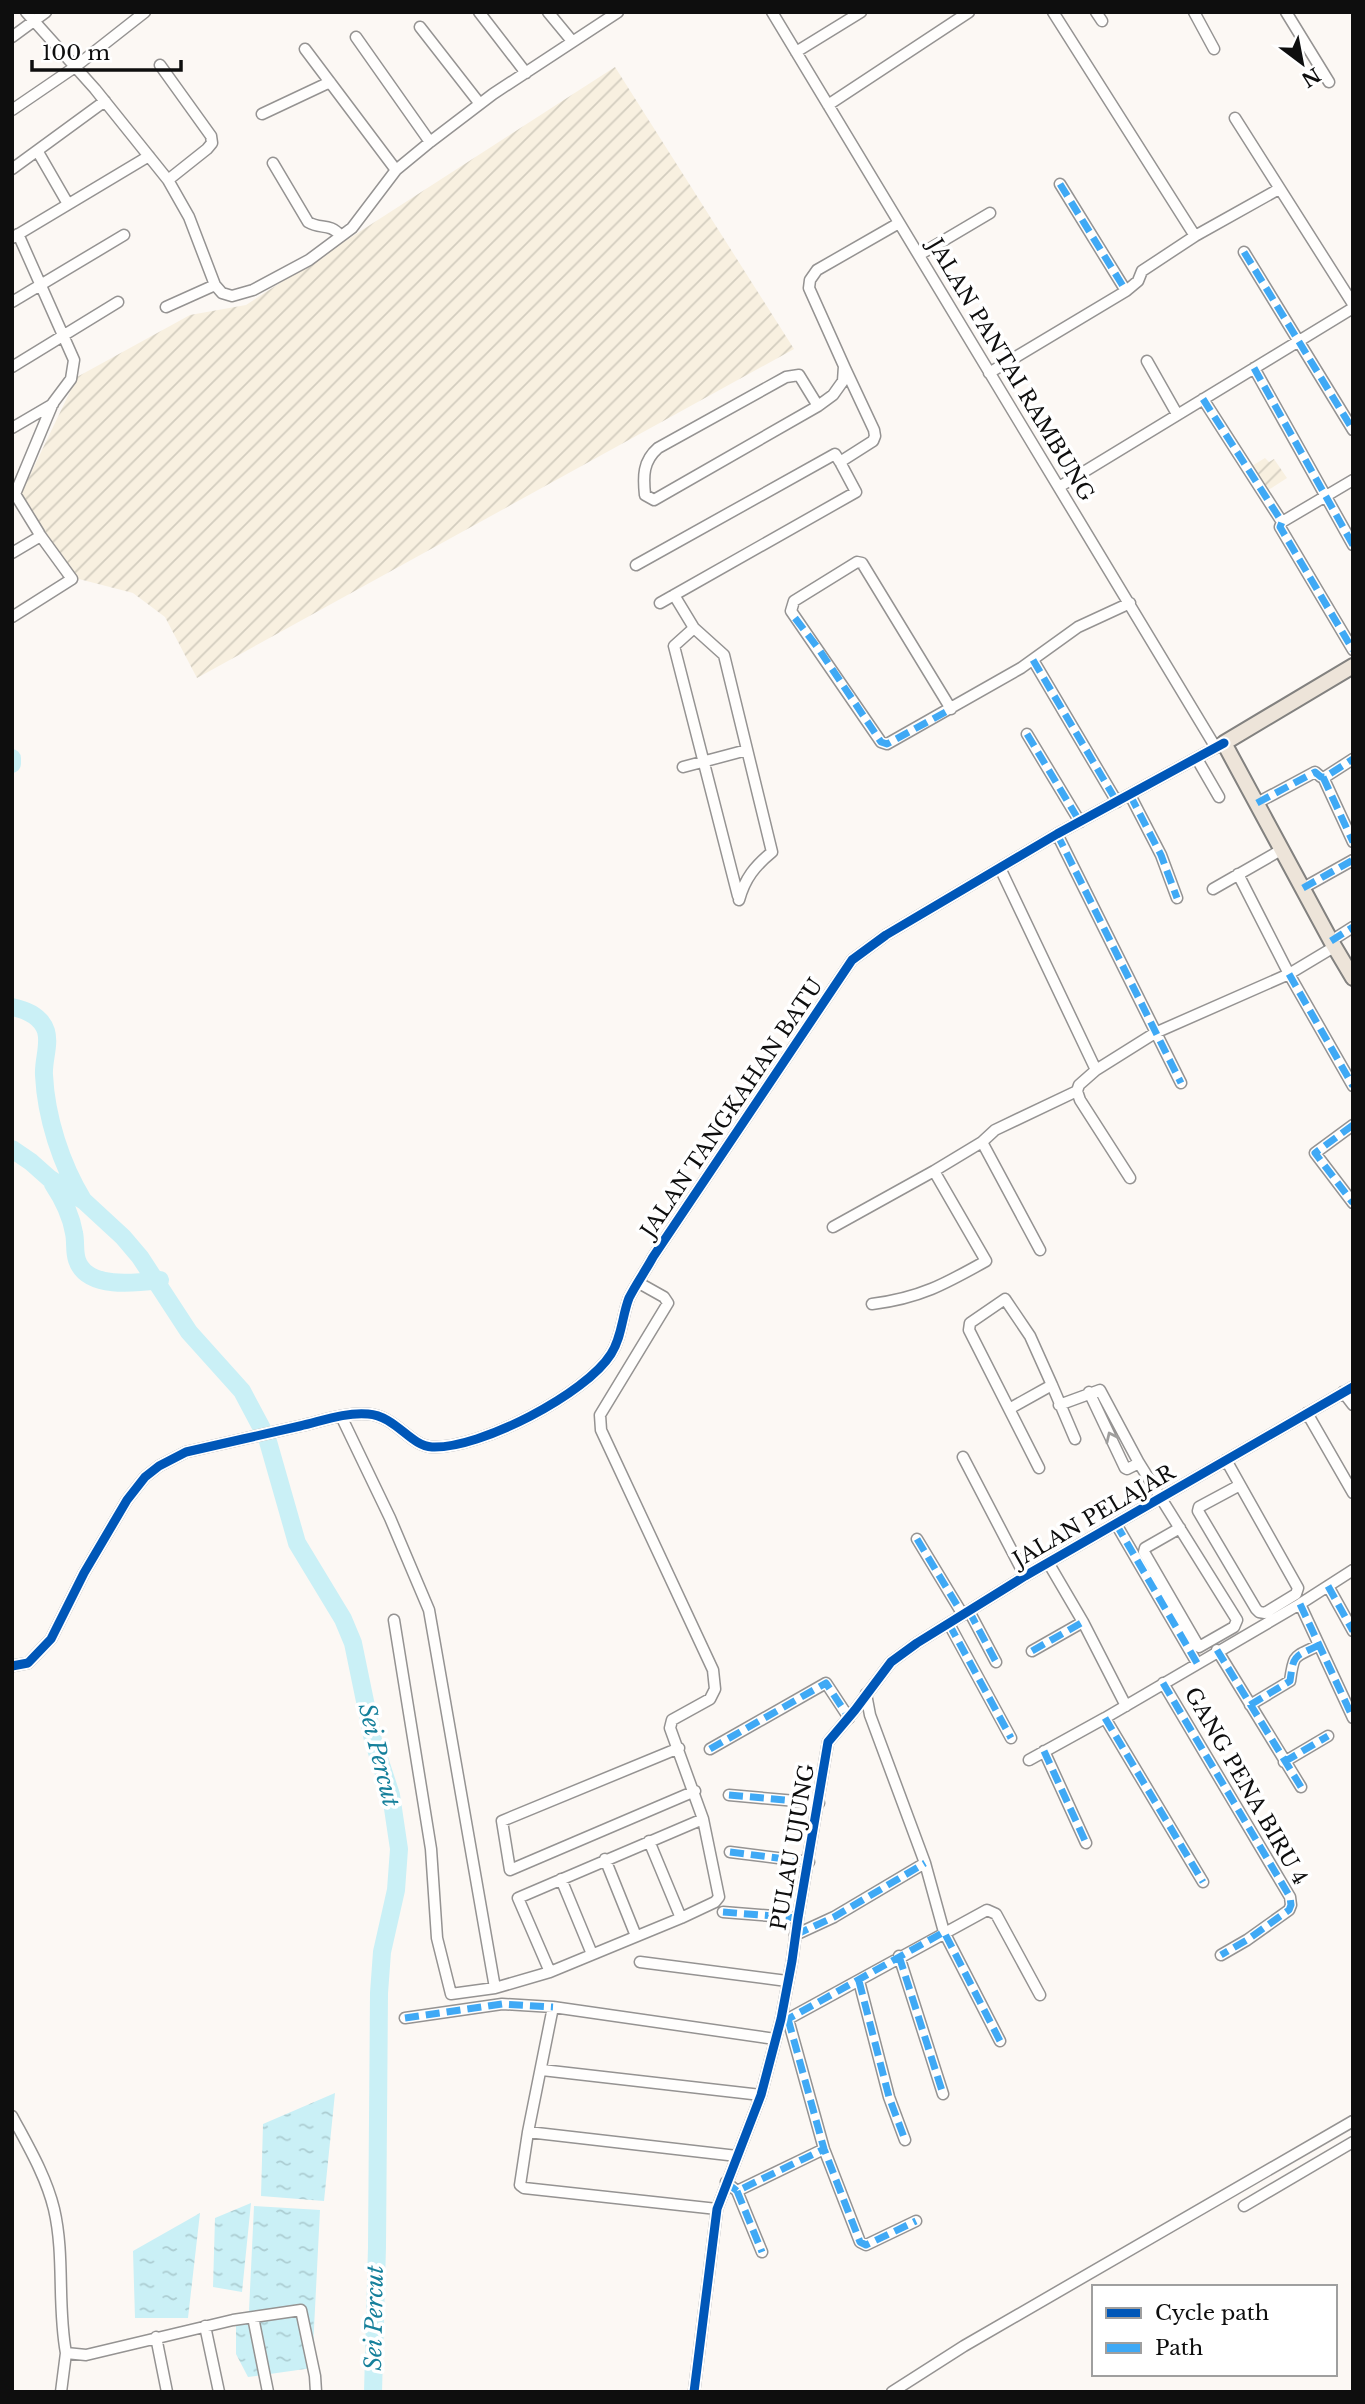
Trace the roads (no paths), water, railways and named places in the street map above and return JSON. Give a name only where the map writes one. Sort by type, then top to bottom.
[{"type":"main road","points":[[1353,666],[1220,745],[1257,803],[1353,978]]},
{"type":"street","points":[[26,12],[105,101],[168,180],[189,216],[215,285],[222,293],[232,296],[253,290],[309,260],[352,228],[396,170],[430,142],[480,104],[618,12]]},
{"type":"street","points":[[12,37],[46,12]]},
{"type":"street","points":[[12,110],[75,67],[145,12]]},
{"type":"street","points":[[479,12],[526,73]]},
{"type":"street","points":[[548,12],[572,41]]},
{"type":"street","name":"JALAN PANTAI RAMBUNG","points":[[772,12],[989,373],[1220,745]]},
{"type":"street","points":[[796,52],[861,12]]},
{"type":"street","points":[[828,105],[970,12]]},
{"type":"street","points":[[1053,12],[1195,236]]},
{"type":"street","points":[[1194,12],[1214,49]]},
{"type":"street","points":[[1286,12],[1329,82]]},
{"type":"street","points":[[420,27],[480,104]]},
{"type":"street","points":[[356,37],[430,142]]},
{"type":"street","points":[[305,49],[396,170]]},
{"type":"street","points":[[160,65],[211,135],[212,143],[168,180]]},
{"type":"street","points":[[262,114],[330,82]]},
{"type":"street","points":[[12,169],[105,101]]},
{"type":"street","points":[[1059,487],[1352,309],[1235,118]]},
{"type":"street","points":[[38,152],[68,204]]},
{"type":"street","points":[[12,617],[72,579],[13,494],[53,403],[71,379],[74,360],[41,284],[15,236],[149,156]]},
{"type":"street","points":[[273,163],[308,222],[331,226],[341,236]]},
{"type":"street","points":[[1060,184],[1126,291]]},
{"type":"street","points":[[989,373],[1126,291],[1138,281],[1142,271],[1195,236],[1279,190]]},
{"type":"street","points":[[919,256],[990,213]]},
{"type":"street","points":[[840,461],[868,445],[875,436],[809,288],[810,280],[817,270],[900,223]]},
{"type":"street","points":[[12,302],[124,235]]},
{"type":"street","points":[[1244,252],[1353,430]]},
{"type":"street","points":[[166,307],[215,285]]},
{"type":"street","points":[[12,367],[118,302]]},
{"type":"street","points":[[1147,361],[1177,414]]},
{"type":"street","points":[[818,406],[799,376],[786,377],[649,455],[643,479],[645,495],[654,500],[818,406],[833,394],[843,381],[844,366]]},
{"type":"street","points":[[1254,368],[1353,545]]},
{"type":"street","points":[[1203,399],[1282,522]]},
{"type":"street","points":[[12,428],[53,403]]},
{"type":"street","points":[[636,565],[835,454],[840,461],[856,492],[660,603]]},
{"type":"street","points":[[1353,480],[1282,522],[1280,527],[1353,650]]},
{"type":"street","points":[[12,553],[40,535]]},
{"type":"street","points":[[951,709],[862,563],[857,562],[794,601],[791,611],[795,618],[881,742],[887,744],[951,709],[1032,660],[1078,627],[1130,603]]},
{"type":"street","points":[[674,595],[694,628],[724,655],[772,852],[755,866],[744,884],[739,900],[674,646],[694,628]]},
{"type":"street","points":[[1032,660],[1117,802]]},
{"type":"street","points":[[1027,734],[1080,822]]},
{"type":"street","name":"JALAN TANGKAHAN BATU","points":[[12,1666],[28,1663],[51,1639],[84,1573],[127,1500],[145,1478],[173,1458],[350,1414],[380,1416],[391,1421],[421,1445],[433,1447],[468,1441],[512,1425],[580,1385],[601,1367],[613,1352],[629,1298],[653,1257],[852,960],[886,935],[1057,834],[1220,745]]},
{"type":"street","points":[[683,767],[747,750]]},
{"type":"street","points":[[1196,759],[1219,797]]},
{"type":"street","points":[[1323,777],[1353,759]]},
{"type":"street","points":[[1257,803],[1315,772],[1323,777],[1353,842]]},
{"type":"street","points":[[1130,795],[1161,855],[1177,898]]},
{"type":"street","points":[[1057,834],[1181,1083]]},
{"type":"street","points":[[1213,889],[1281,850]]},
{"type":"street","points":[[1303,888],[1353,860]]},
{"type":"street","points":[[1000,868],[1096,1070]]},
{"type":"street","points":[[1238,874],[1289,974],[1353,1086]]},
{"type":"street","points":[[1130,1178],[1080,1100],[1077,1091],[1079,1084],[1096,1070],[1155,1033],[1289,974],[1353,927]]},
{"type":"street","points":[[833,1227],[934,1171],[982,1142],[995,1130],[1077,1091]]},
{"type":"street","points":[[1353,1125],[1315,1153],[1353,1203]]},
{"type":"street","points":[[982,1142],[1040,1250]]},
{"type":"street","points":[[872,1304],[920,1295],[986,1261],[934,1171]]},
{"type":"street","points":[[394,1620],[431,1849],[437,1938],[452,1994],[495,1988],[550,1972],[715,1902],[719,1897],[717,1878],[703,1819],[670,1728],[672,1720],[710,1699],[715,1689],[713,1670],[601,1430],[600,1415],[668,1303],[664,1297],[639,1283]]},
{"type":"street","points":[[1039,1468],[969,1330],[970,1323],[976,1317],[1005,1299],[1030,1336],[1075,1439]]},
{"type":"street","points":[[1009,1409],[1052,1385]]},
{"type":"street","points":[[1348,1389],[1353,1405]]},
{"type":"street","name":"JALAN PELAJAR","points":[[866,1694],[891,1662],[949,1623],[1348,1389]]},
{"type":"street","points":[[1059,1405],[1100,1390],[1139,1463],[1161,1497],[1237,1620],[1234,1627],[1199,1647],[1144,1552],[1145,1548],[1180,1528]]},
{"type":"street","points":[[1089,1392],[1125,1468],[1139,1463]]},
{"type":"street","points":[[1307,1413],[1353,1493]]},
{"type":"street","points":[[341,1416],[390,1518],[429,1610],[495,1988]]},
{"type":"street","points":[[963,1457],[1025,1576]]},
{"type":"street","points":[[1226,1460],[1298,1588],[1296,1594],[1265,1613],[1256,1609],[1198,1511],[1199,1507],[1240,1485]]},
{"type":"street","points":[[1116,1524],[1197,1663]]},
{"type":"street","points":[[917,1539],[996,1662]]},
{"type":"street","points":[[1049,1564],[1083,1622],[1126,1706]]},
{"type":"street","points":[[1029,1760],[1300,1604],[1353,1570]]},
{"type":"street","points":[[1328,1586],[1353,1631]]},
{"type":"street","points":[[1300,1604],[1353,1718]]},
{"type":"street","points":[[1032,1651],[1083,1622]]},
{"type":"street","points":[[949,1623],[1011,1738]]},
{"type":"street","points":[[1250,1705],[1288,1683],[1294,1658],[1319,1645]]},
{"type":"street","points":[[1217,1650],[1301,1787]]},
{"type":"street","points":[[710,1749],[826,1683],[849,1718]]},
{"type":"street","name":"GANG PENA BIRU 4","points":[[1163,1683],[1290,1897],[1292,1905],[1289,1910],[1247,1940],[1221,1955]]},
{"type":"street","points":[[866,1694],[870,1715],[925,1863],[944,1932],[1000,2041]]},
{"type":"street","name":"PULAU UJUNG","points":[[694,2392],[717,2209],[761,2095],[775,2039],[784,2019],[797,1918],[809,1862],[828,1742],[866,1694]]},
{"type":"street","points":[[1105,1718],[1203,1882]]},
{"type":"street","points":[[1284,1762],[1328,1736]]},
{"type":"street","points":[[679,1748],[502,1821],[510,1870],[695,1791]]},
{"type":"street","points":[[1044,1751],[1086,1843]]},
{"type":"street","points":[[729,1795],[819,1802]]},
{"type":"street","points":[[550,1972],[518,1898],[703,1819]]},
{"type":"street","points":[[649,1841],[681,1918]]},
{"type":"street","points":[[730,1852],[809,1862]]},
{"type":"street","points":[[605,1859],[636,1936]]},
{"type":"street","points":[[795,1935],[834,1917],[925,1863]]},
{"type":"street","points":[[561,1879],[592,1954]]},
{"type":"street","points":[[916,2221],[866,2245],[862,2244],[824,2149],[784,2019],[987,1910],[996,1914],[1040,1995]]},
{"type":"street","points":[[723,1912],[797,1918]]},
{"type":"street","points":[[899,1956],[943,2094]]},
{"type":"street","points":[[640,1962],[787,1981]]},
{"type":"street","points":[[859,1981],[889,2097],[905,2140]]},
{"type":"street","points":[[405,2018],[502,2004],[554,2007],[775,2039]]},
{"type":"street","points":[[554,2007],[519,2181],[524,2188],[717,2209]]},
{"type":"street","points":[[541,2070],[761,2095]]},
{"type":"street","points":[[12,2116],[45,2181],[54,2210],[58,2237],[61,2325],[66,2353],[61,2392]]},
{"type":"street","points":[[892,2392],[964,2346],[1353,2121]]},
{"type":"street","points":[[528,2132],[737,2157]]},
{"type":"street","points":[[1244,2206],[1353,2141]]},
{"type":"street","points":[[737,2191],[824,2149]]},
{"type":"street","points":[[726,2182],[737,2191],[762,2252]]},
{"type":"street","points":[[66,2353],[86,2355],[205,2326],[301,2310],[316,2392]]},
{"type":"street","points":[[253,2317],[268,2392]]},
{"type":"street","points":[[205,2326],[219,2392]]},
{"type":"street","points":[[156,2337],[167,2392]]},
{"type":"water","points":[[335,2093],[324,2201],[261,2196],[263,2124]]},
{"type":"water","points":[[251,2203],[242,2292],[213,2287],[215,2218]]},
{"type":"water","points":[[254,2206],[320,2210],[312,2368],[248,2377],[236,2354],[236,2315],[249,2311]]},
{"type":"water","points":[[200,2213],[188,2318],[135,2318],[133,2251]]},
{"type":"waterway","name":"Sei Percut","points":[[12,758],[12,764]]},
{"type":"waterway","name":"Sei Percut","points":[[12,1007],[33,1014],[41,1021],[46,1031],[44,1075],[51,1124],[68,1171],[83,1200]]},
{"type":"waterway","name":"Sei Percut","points":[[12,1149],[84,1201],[123,1237],[140,1257],[189,1332],[242,1391],[267,1438],[297,1543],[343,1619],[353,1643],[373,1740],[391,1795],[399,1849],[396,1890],[382,1952],[379,1993],[373,2392]]},
{"type":"waterway","points":[[53,1184],[71,1220],[76,1257],[82,1270],[91,1276],[114,1282],[160,1280]]}]
